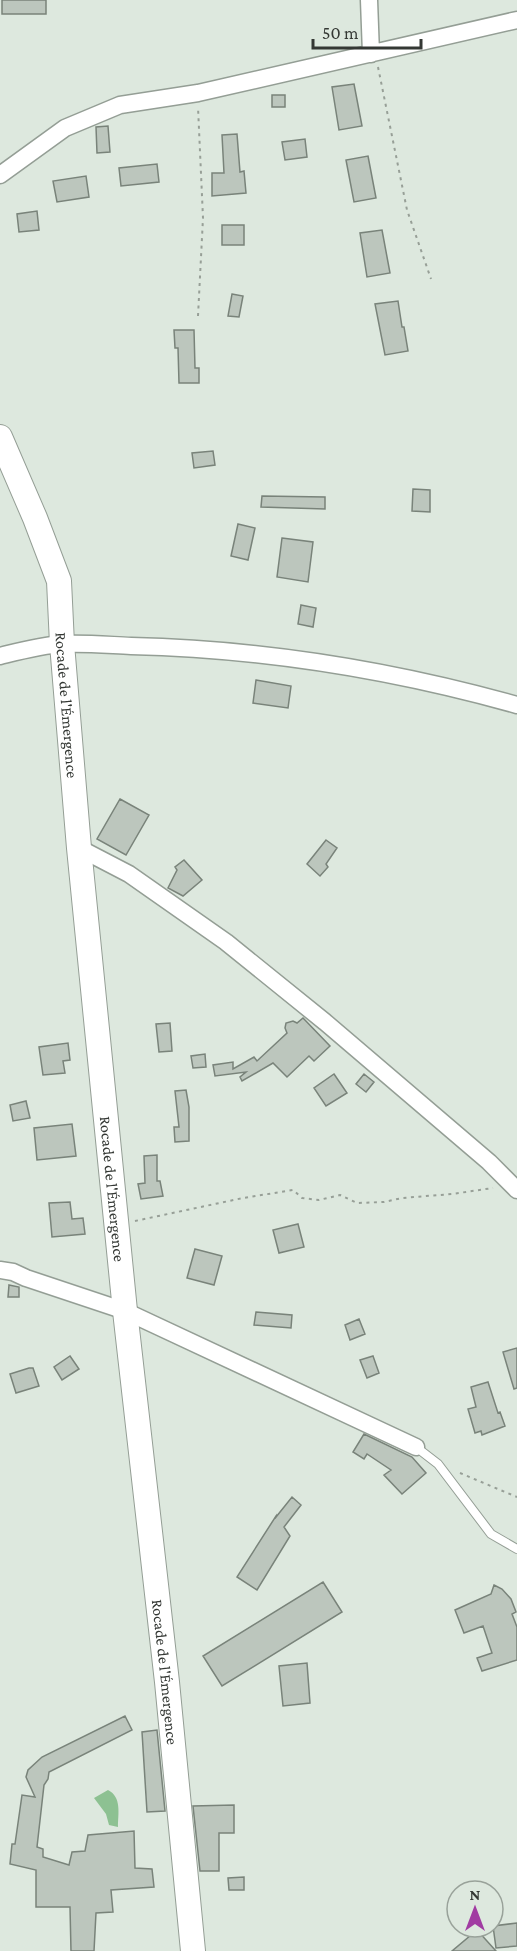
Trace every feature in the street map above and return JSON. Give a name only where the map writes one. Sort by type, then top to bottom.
[{"type":"street","points":[[369,0],[373,54]]},
{"type":"street","points":[[0,175],[64,129],[120,105],[198,93],[517,20]]},
{"type":"street","name":"Rocade de l'Émergence","points":[[0,437],[60,581],[62,644],[79,848],[125,1311],[167,1682],[193,1951]]},
{"type":"street","points":[[0,656],[62,644],[159,646],[244,652],[449,686],[517,705]]},
{"type":"street","points":[[79,848],[129,874],[226,942],[489,1162],[514,1187]]},
{"type":"street","points":[[0,1270],[13,1272],[125,1311],[416,1447]]},
{"type":"lane","points":[[416,1447],[438,1464],[491,1534],[517,1549]]},
{"type":"path","points":[[373,54],[407,210],[431,279]]},
{"type":"path","points":[[198,93],[203,218],[198,316]]},
{"type":"path","points":[[118,1224],[293,1190],[302,1197],[319,1200],[340,1195],[357,1203],[514,1187]]},
{"type":"path","points":[[438,1464],[517,1497]]},
{"type":"shaded area","points":[[108,1790],[117,1801],[118,1827],[109,1825],[106,1814],[94,1798]]},
{"type":"building","points":[[2,0],[46,0],[46,14],[2,14]]},
{"type":"building","points":[[354,84],[362,126],[339,130],[332,87]]},
{"type":"building","points":[[272,95],[285,95],[285,107],[272,107]]},
{"type":"building","points":[[108,126],[110,152],[97,153],[96,127]]},
{"type":"building","points":[[237,134],[240,172],[244,171],[246,193],[212,196],[212,173],[224,173],[222,135]]},
{"type":"building","points":[[305,139],[307,157],[285,160],[282,142]]},
{"type":"building","points":[[368,156],[376,198],[354,202],[346,160]]},
{"type":"building","points":[[157,164],[159,182],[121,186],[119,168]]},
{"type":"building","points":[[86,176],[89,197],[57,202],[53,181]]},
{"type":"building","points":[[37,211],[39,230],[19,232],[17,214]]},
{"type":"building","points":[[222,225],[244,225],[244,245],[222,245]]},
{"type":"building","points":[[382,230],[390,273],[367,277],[360,233]]},
{"type":"building","points":[[232,294],[243,296],[239,317],[228,316]]},
{"type":"building","points":[[398,301],[408,351],[385,355],[375,304]]},
{"type":"building","points":[[174,330],[194,330],[195,368],[199,368],[199,383],[179,383],[178,348],[175,348]]},
{"type":"building","points":[[213,451],[215,465],[194,468],[192,453]]},
{"type":"building","points":[[413,489],[430,490],[430,512],[412,511]]},
{"type":"building","points":[[262,496],[325,497],[325,509],[261,507]]},
{"type":"building","points":[[238,524],[255,528],[248,560],[231,556]]},
{"type":"building","points":[[282,538],[313,542],[308,582],[277,577]]},
{"type":"building","points":[[301,605],[316,608],[313,627],[298,624]]},
{"type":"building","points":[[256,680],[291,686],[288,708],[253,703]]},
{"type":"building","points":[[120,799],[149,815],[126,855],[97,839]]},
{"type":"building","points":[[326,840],[337,848],[326,864],[328,867],[320,876],[307,864]]},
{"type":"building","points":[[184,860],[202,880],[183,896],[168,888],[177,870],[175,867]]},
{"type":"building","points":[[303,1018],[330,1046],[314,1061],[309,1056],[287,1077],[273,1063],[242,1081],[240,1077],[246,1072],[215,1076],[213,1065],[233,1062],[233,1069],[254,1057],[257,1061],[287,1033],[286,1023],[293,1021],[297,1023]]},
{"type":"building","points":[[170,1023],[172,1051],[159,1052],[156,1024]]},
{"type":"building","points":[[68,1043],[70,1060],[63,1061],[65,1073],[43,1075],[39,1047]]},
{"type":"building","points":[[205,1054],[206,1067],[193,1068],[191,1056]]},
{"type":"building","points":[[334,1074],[347,1093],[326,1106],[314,1088]]},
{"type":"building","points":[[364,1074],[374,1082],[366,1092],[356,1084]]},
{"type":"building","points":[[186,1090],[189,1107],[189,1141],[175,1142],[174,1127],[179,1127],[175,1091]]},
{"type":"building","points":[[26,1101],[30,1118],[13,1121],[10,1105]]},
{"type":"building","points":[[72,1124],[76,1156],[37,1160],[34,1128]]},
{"type":"building","points":[[157,1155],[157,1181],[160,1181],[163,1196],[141,1199],[138,1184],[145,1183],[144,1156]]},
{"type":"building","points":[[70,1202],[72,1219],[83,1218],[85,1234],[52,1237],[49,1203]]},
{"type":"building","points":[[298,1224],[304,1247],[279,1253],[273,1230]]},
{"type":"building","points":[[195,1249],[222,1256],[214,1285],[187,1278]]},
{"type":"building","points":[[9,1285],[19,1287],[19,1297],[8,1297]]},
{"type":"building","points":[[256,1312],[292,1315],[291,1328],[254,1325]]},
{"type":"building","points":[[359,1319],[365,1334],[350,1340],[345,1325]]},
{"type":"building","points":[[517,1348],[517,1388],[514,1389],[503,1352]]},
{"type":"building","points":[[70,1356],[79,1369],[62,1380],[54,1367]]},
{"type":"building","points":[[373,1356],[379,1373],[367,1378],[360,1360]]},
{"type":"building","points":[[33,1368],[39,1386],[16,1393],[10,1374]]},
{"type":"building","points":[[488,1382],[498,1413],[500,1412],[505,1426],[482,1435],[481,1431],[475,1433],[468,1409],[476,1407],[471,1387]]},
{"type":"building","points":[[364,1434],[412,1457],[426,1473],[402,1494],[384,1475],[391,1470],[367,1454],[364,1459],[353,1452]]},
{"type":"building","points":[[292,1497],[301,1505],[284,1527],[290,1536],[257,1590],[237,1577],[276,1516]]},
{"type":"building","points":[[323,1582],[342,1612],[222,1686],[203,1656]]},
{"type":"building","points":[[494,1585],[502,1589],[511,1599],[516,1612],[512,1614],[517,1627],[517,1660],[482,1671],[477,1658],[492,1653],[483,1626],[464,1633],[455,1610],[491,1594]]},
{"type":"building","points":[[307,1663],[310,1703],[283,1706],[279,1666]]},
{"type":"building","points":[[125,1716],[132,1730],[49,1772],[44,1785],[37,1847],[43,1849],[43,1857],[69,1865],[72,1852],[85,1851],[88,1835],[134,1831],[135,1868],[152,1869],[154,1887],[111,1890],[113,1912],[96,1913],[94,1951],[71,1951],[70,1907],[36,1907],[36,1870],[10,1864],[22,1795],[35,1797],[26,1777],[28,1770],[42,1757]]},
{"type":"building","points":[[157,1730],[165,1811],[147,1812],[142,1732]]},
{"type":"building","points":[[234,1805],[234,1833],[219,1833],[219,1871],[200,1871],[193,1806]]},
{"type":"building","points":[[244,1877],[244,1890],[229,1890],[228,1878]]},
{"type":"building","points":[[517,1923],[517,1946],[496,1948],[495,1939],[505,1939],[505,1924]]},
{"type":"building","points":[[466,1939],[485,1939],[496,1951],[452,1951]]}]
